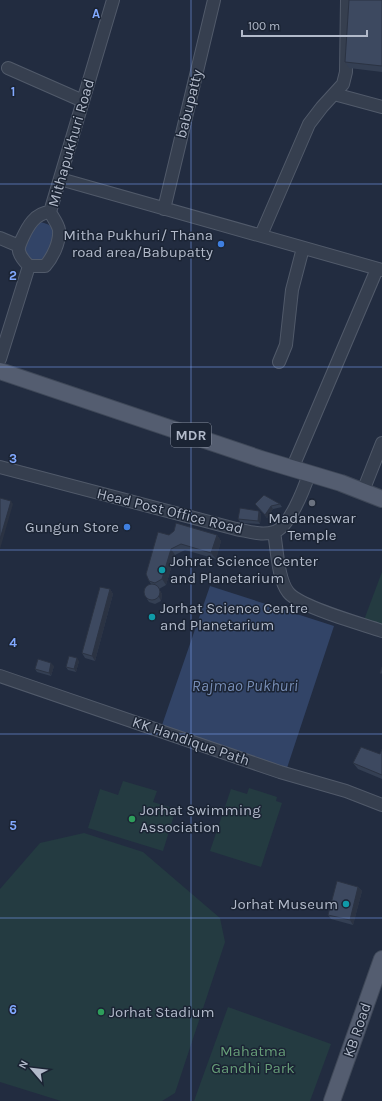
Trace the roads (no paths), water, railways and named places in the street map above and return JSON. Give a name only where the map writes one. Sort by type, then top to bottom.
[{"type":"main road","name":"MDR","points":[[0,371],[382,499]]},
{"type":"main road","name":"KB Road","points":[[332,1101],[382,959]]},
{"type":"street","name":"Mithapukhuri Road","points":[[29,266],[44,266],[53,255],[56,248],[59,230],[50,212],[113,0]]},
{"type":"street","name":"babupatty","points":[[164,209],[214,0]]},
{"type":"street","points":[[261,235],[307,129],[313,118],[343,84],[346,72],[348,0]]},
{"type":"street","points":[[8,68],[83,101]]},
{"type":"street","points":[[334,94],[382,107]]},
{"type":"street","points":[[60,179],[380,270],[292,469]]},
{"type":"street","points":[[0,359],[29,266],[20,254],[19,246],[25,232],[34,219],[50,212]]},
{"type":"street","points":[[0,238],[19,246]]},
{"type":"street","points":[[279,362],[286,345],[292,290],[302,248]]},
{"type":"street","points":[[363,492],[382,443]]},
{"type":"street","name":"Head Post Office Road","points":[[0,467],[236,528],[264,534],[274,532]]},
{"type":"street","points":[[309,474],[288,520],[280,529],[274,532],[283,582],[288,592],[292,596],[308,606],[382,631]]},
{"type":"street","name":"KK Handique Path","points":[[0,676],[280,772],[346,791],[382,805]]},
{"type":"water","points":[[37,222],[42,222],[54,229],[53,244],[46,256],[38,262],[26,257],[23,247]]},
{"type":"water","name":"Rajmao Pukhuri","points":[[210,586],[334,626],[286,771],[161,728]]},
{"type":"place","name":"Mitha Pukhuri/ Thana road area/Babupatty","points":[[221,244]]},
{"type":"place","name":"Madaneswar Temple","points":[[312,503]]},
{"type":"place","name":"Gungun Store","points":[[127,527]]},
{"type":"place","name":"Johrat Science Center and Planetarium","points":[[162,570]]},
{"type":"place","name":"Jorhat Science Centre and Planetarium","points":[[152,617]]},
{"type":"place","name":"Jorhat Swimming Association","points":[[132,819]]},
{"type":"place","name":"Jorhat Museum","points":[[346,904]]},
{"type":"place","name":"Jorhat Stadium","points":[[101,1012]]},
{"type":"park label","name":"Mahatma Gandhi Park","points":[[253,1060]]}]
